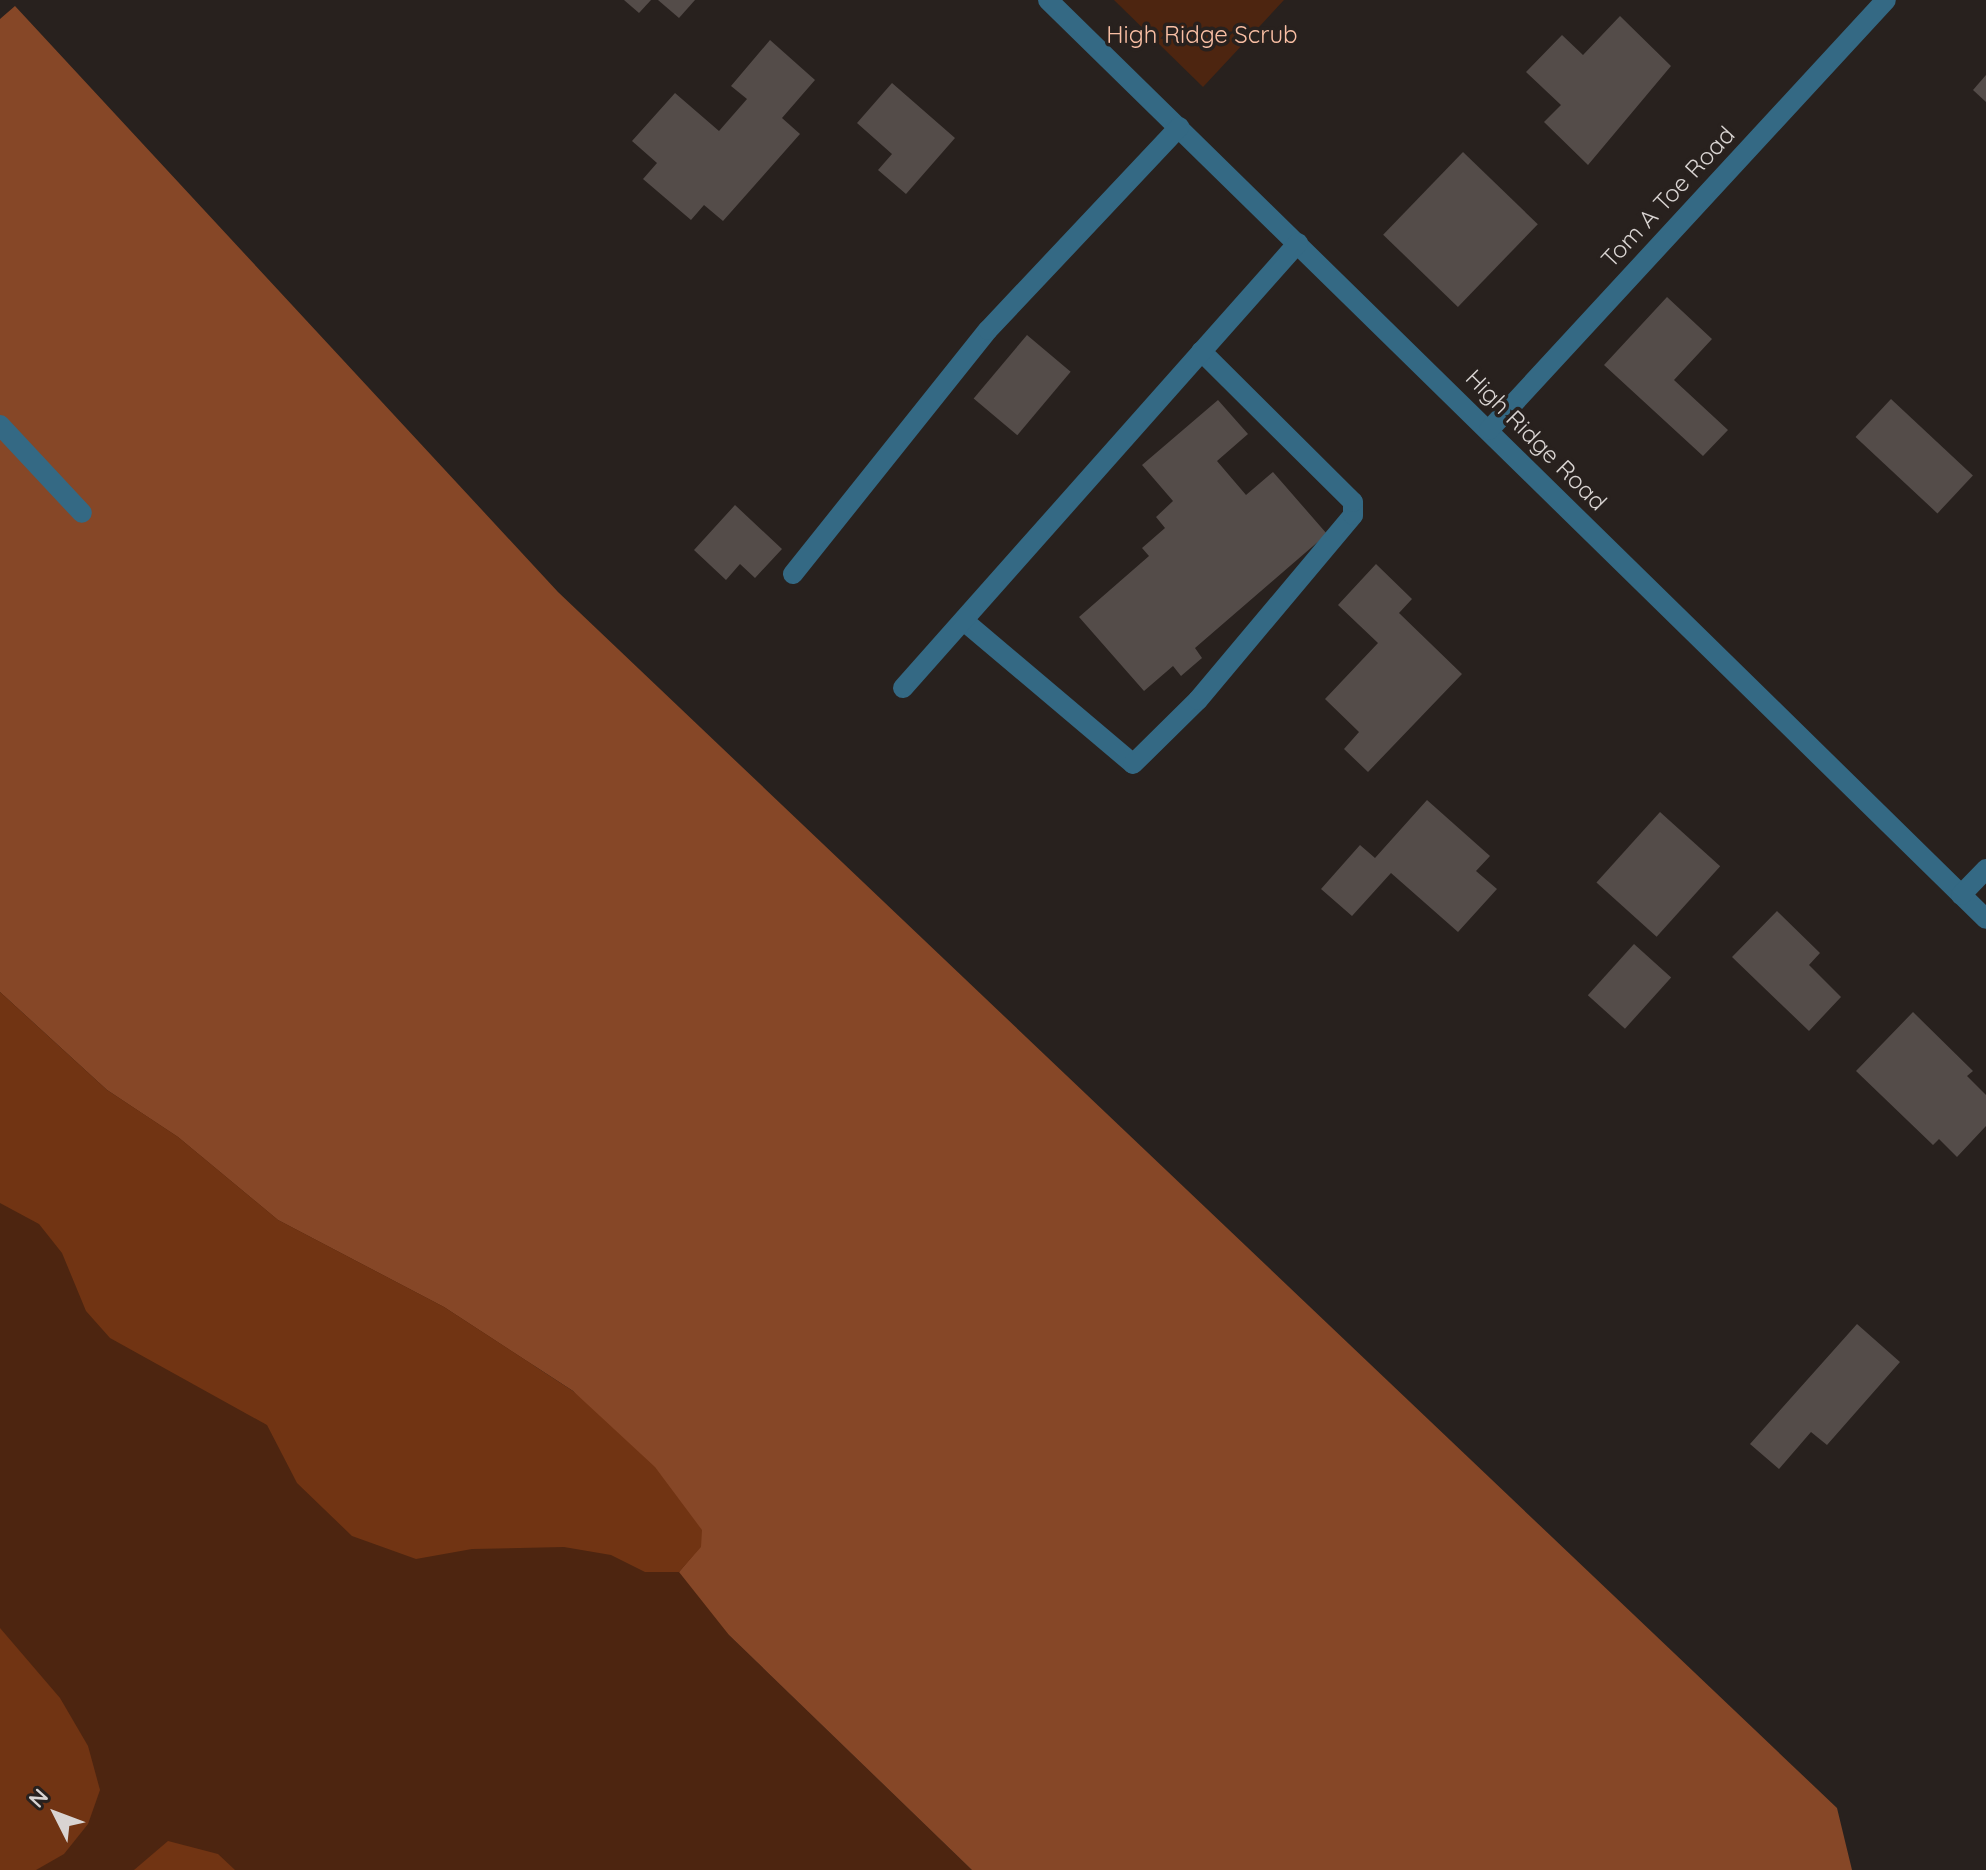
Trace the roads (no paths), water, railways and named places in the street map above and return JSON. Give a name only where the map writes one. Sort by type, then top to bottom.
[{"type":"street","name":"High Ridge Road","points":[[1048,0],[1986,919]]},
{"type":"street","name":"Tom A Toe Road","points":[[1489,430],[1886,0]]},
{"type":"street","points":[[793,574],[988,330],[1179,127]]},
{"type":"street","points":[[903,688],[1298,243]]},
{"type":"street","points":[[964,621],[1133,764],[1198,700],[1353,515],[1341,483],[1201,351]]},
{"type":"street","points":[[0,425],[82,513]]},
{"type":"street","points":[[1961,895],[1986,869]]},
{"type":"park label","name":"High Ridge Scrub","points":[[1202,35]]}]
